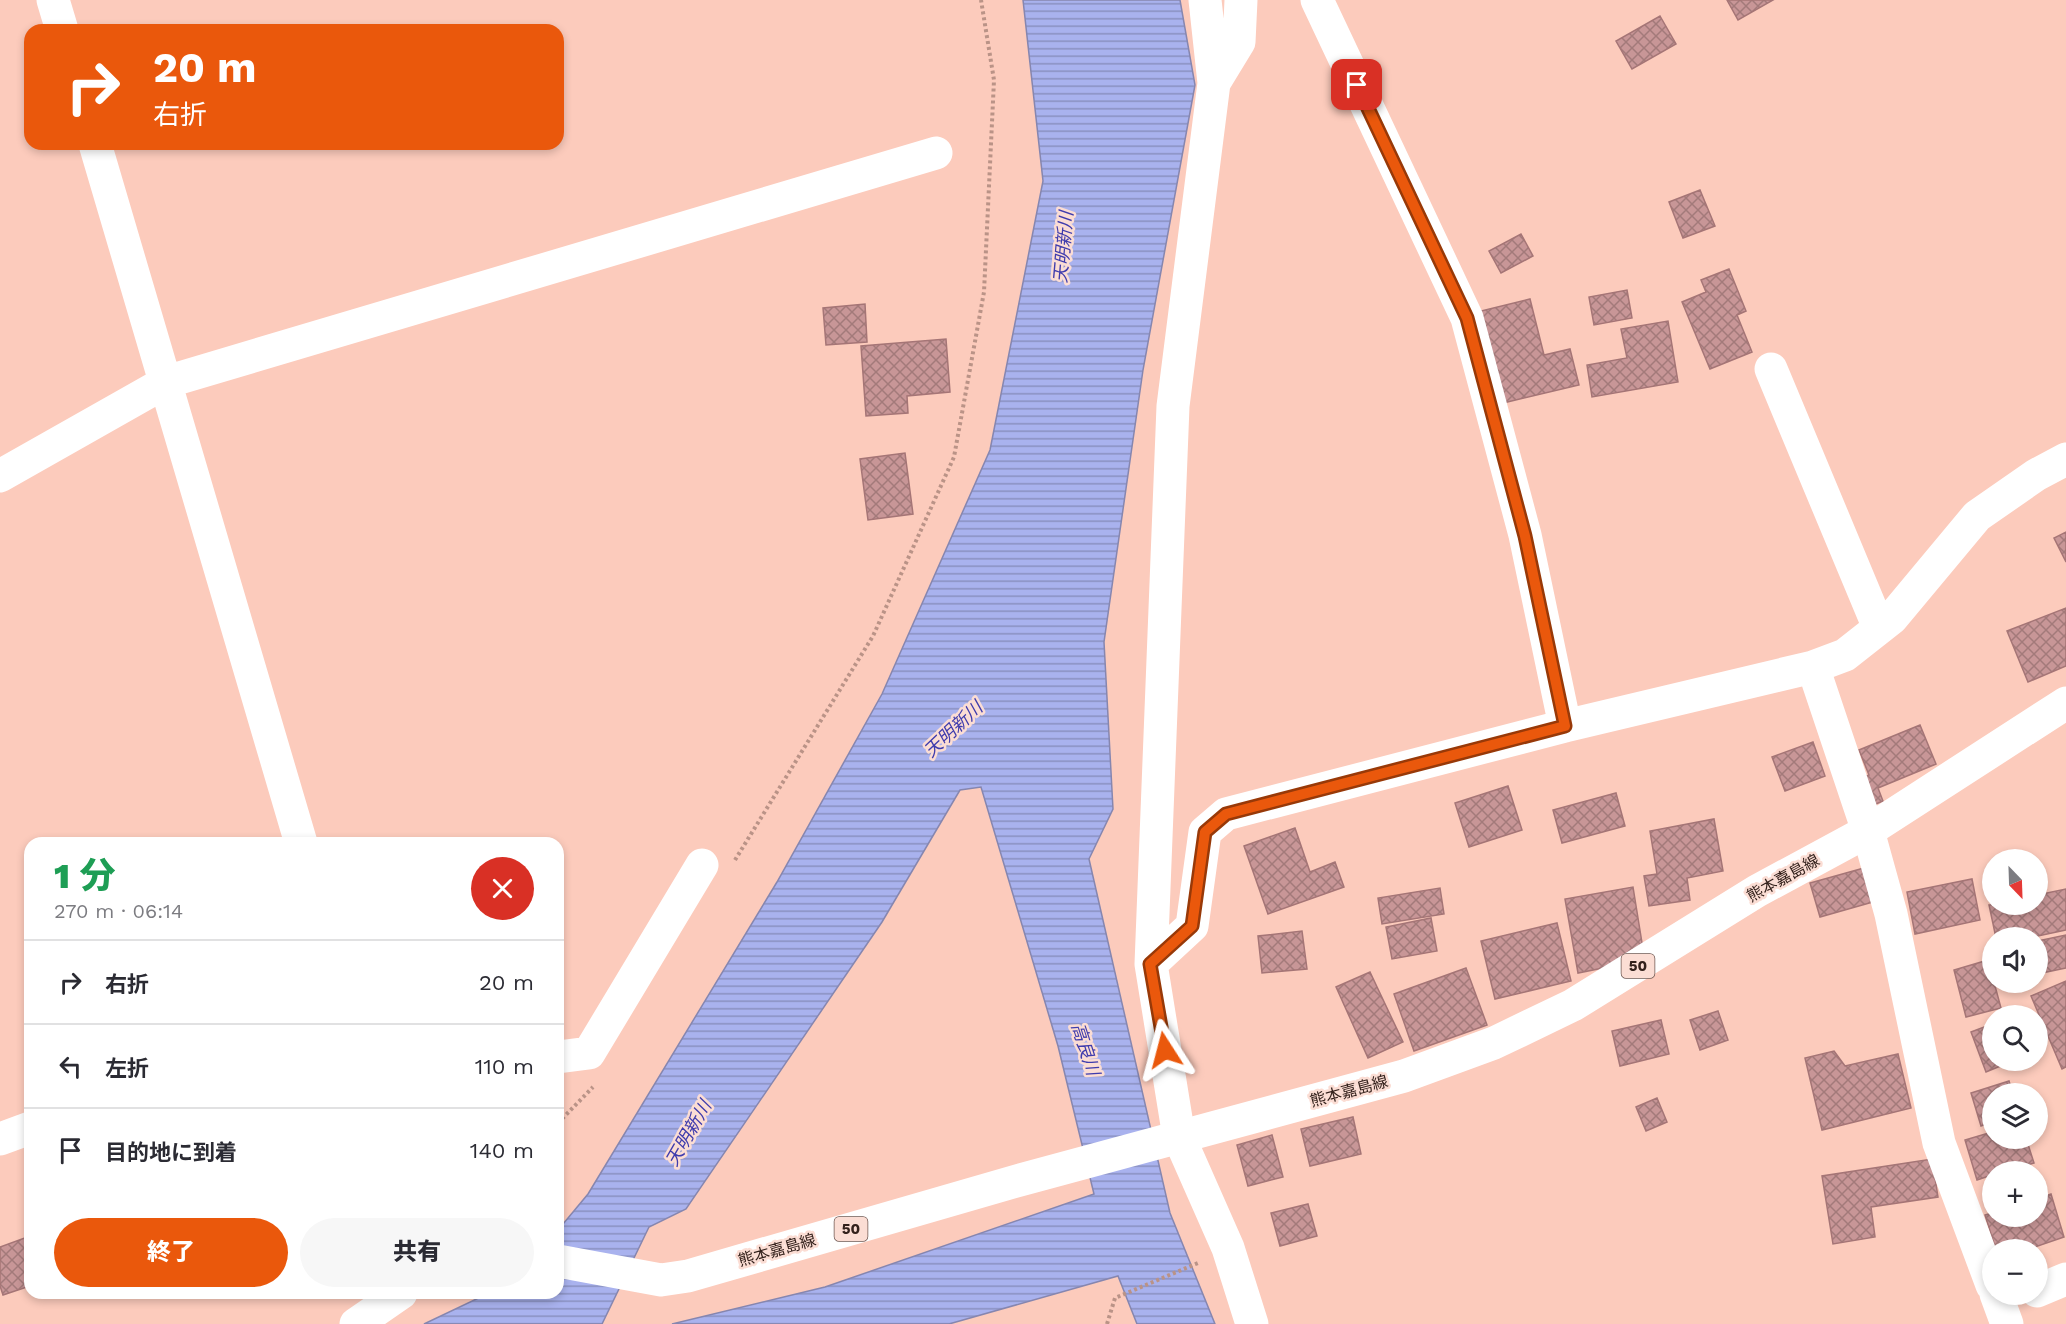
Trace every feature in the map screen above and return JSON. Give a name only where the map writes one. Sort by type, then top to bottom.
[{"type":"street","points":[[53,0],[60,24]]},
{"type":"street","points":[[1204,0],[1214,83],[1173,406],[1150,964],[1174,1138],[1228,1248],[1252,1324]]},
{"type":"street","points":[[1214,83],[1239,42],[1241,0]]},
{"type":"street","points":[[1317,0],[1467,318],[1525,536],[1565,726]]},
{"type":"street","points":[[97,150],[300,837]]},
{"type":"street","points":[[0,476],[166,382],[936,153]]},
{"type":"street","points":[[1770,369],[1879,628]]},
{"type":"street","points":[[1150,964],[1192,926],[1205,832],[1226,814],[1565,726],[1813,667],[1845,655],[1892,618],[1977,516],[2036,475],[2066,459]]},
{"type":"street","points":[[1813,667],[1868,831],[1891,914],[1939,1143],[1982,1248]]},
{"type":"street","name":"熊本嘉島線","points":[[564,1262],[661,1280],[688,1276],[1013,1182],[1404,1076],[1494,1043],[1573,1005],[1757,891],[1868,831],[2066,703]]},
{"type":"street","points":[[564,1056],[590,1053],[716,866]]},
{"type":"street","points":[[0,1140],[24,1130]]},
{"type":"street","points":[[2048,1286],[2066,1279]]},
{"type":"street","points":[[356,1324],[392,1299]]},
{"type":"path","points":[[716,866],[873,636],[954,457],[984,292],[994,80],[981,0]]},
{"type":"path","points":[[564,1117],[594,1085]]},
{"type":"path","points":[[1107,1324],[1115,1298],[1228,1248]]},
{"type":"water","points":[[1023,0],[1180,0],[1195,85],[1143,370],[1104,642],[1113,809],[1089,859],[1170,1213],[1215,1324],[1137,1324],[1118,1276],[949,1324],[672,1324],[825,1287],[1094,1194],[1058,1046],[981,787],[960,790],[882,922],[686,1209],[649,1227],[602,1324],[424,1324],[476,1299],[564,1299],[564,1223],[588,1194],[777,882],[882,694],[990,450],[1043,181]]},
{"type":"building","points":[[1727,0],[1773,0],[1738,20]]},
{"type":"building","points":[[1660,16],[1676,44],[1632,69],[1616,41]]},
{"type":"building","points":[[1700,190],[1715,226],[1683,238],[1669,202]]},
{"type":"building","points":[[1521,234],[1533,256],[1501,273],[1489,251]]},
{"type":"building","points":[[1729,269],[1746,311],[1737,315],[1752,352],[1710,369],[1682,302],[1706,292],[1701,280]]},
{"type":"building","points":[[1627,290],[1632,318],[1594,325],[1589,297]]},
{"type":"building","points":[[1530,299],[1544,355],[1570,349],[1579,385],[1503,403],[1481,311]]},
{"type":"building","points":[[865,304],[867,342],[826,345],[823,308]]},
{"type":"building","points":[[1668,321],[1678,382],[1592,397],[1587,365],[1627,358],[1621,329]]},
{"type":"building","points":[[946,339],[950,392],[907,396],[908,413],[866,416],[861,346]]},
{"type":"building","points":[[905,453],[913,514],[868,520],[860,459]]},
{"type":"building","points":[[2066,532],[2066,562],[2054,538]]},
{"type":"building","points":[[2066,608],[2066,666],[2028,682],[2007,631]]},
{"type":"building","points":[[1920,725],[1936,764],[1878,788],[1883,801],[1866,808],[1855,780],[1869,775],[1859,750]]},
{"type":"building","points":[[1813,742],[1825,776],[1785,791],[1772,757]]},
{"type":"building","points":[[1508,786],[1522,830],[1469,847],[1455,803]]},
{"type":"building","points":[[1616,793],[1625,826],[1562,843],[1553,810]]},
{"type":"building","points":[[1714,819],[1723,871],[1687,878],[1690,900],[1649,906],[1644,876],[1657,874],[1650,831]]},
{"type":"building","points":[[1295,828],[1310,872],[1335,862],[1344,887],[1268,914],[1244,846]]},
{"type":"building","points":[[1864,868],[1873,902],[1820,917],[1810,883]]},
{"type":"building","points":[[1972,879],[1980,920],[1915,934],[1907,892]]},
{"type":"building","points":[[1633,887],[1643,949],[1603,968],[1578,973],[1565,899]]},
{"type":"building","points":[[1440,888],[1444,914],[1382,924],[1378,898]]},
{"type":"building","points":[[2066,889],[2066,930],[2048,934],[2048,927],[1994,927],[1991,915],[2048,915],[2048,893]]},
{"type":"building","points":[[1431,918],[1437,951],[1392,959],[1386,927]]},
{"type":"building","points":[[1557,923],[1571,981],[1495,999],[1481,941]]},
{"type":"building","points":[[1302,931],[1307,969],[1262,973],[1258,936]]},
{"type":"building","points":[[2066,935],[2066,968],[2048,972],[2048,939]]},
{"type":"building","points":[[1982,962],[1982,993],[1997,993],[2000,1005],[1982,1005],[1982,1013],[1966,1017],[1954,970]]},
{"type":"building","points":[[1466,968],[1487,1025],[1414,1051],[1394,994]]},
{"type":"building","points":[[1370,972],[1403,1042],[1368,1058],[1336,987]]},
{"type":"building","points":[[2066,981],[2066,1067],[2062,1069],[2048,1036],[2048,1005],[2035,1005],[2031,996],[2048,993],[2048,989]]},
{"type":"building","points":[[1718,1011],[1728,1040],[1700,1050],[1690,1020]]},
{"type":"building","points":[[1661,1020],[1669,1054],[1620,1066],[1612,1031]]},
{"type":"building","points":[[1982,1028],[1982,1061],[1971,1032]]},
{"type":"building","points":[[1834,1051],[1845,1066],[1898,1054],[1911,1108],[1822,1130],[1805,1058]]},
{"type":"building","points":[[1982,1090],[1981,1126],[1971,1093]]},
{"type":"building","points":[[1657,1098],[1667,1122],[1646,1131],[1636,1107]]},
{"type":"building","points":[[1353,1117],[1361,1154],[1310,1166],[1301,1129]]},
{"type":"building","points":[[1272,1135],[1283,1177],[1248,1186],[1237,1145]]},
{"type":"building","points":[[1982,1135],[1982,1149],[2030,1149],[2033,1161],[1982,1161],[1982,1178],[1977,1180],[1965,1140]]},
{"type":"building","points":[[1932,1159],[1938,1197],[1871,1207],[1875,1237],[1833,1244],[1822,1176]]},
{"type":"building","points":[[2051,1194],[2064,1237],[2048,1242],[2048,1239],[1993,1239],[1989,1227],[2048,1227],[2048,1195]]},
{"type":"building","points":[[1308,1204],[1317,1236],[1280,1246],[1271,1213]]},
{"type":"building","points":[[24,1238],[24,1288],[3,1295],[0,1286],[0,1247]]},
{"type":"route","points":[[1165,1050],[1150,964],[1192,926],[1205,832],[1226,814],[1565,726],[1525,536],[1467,318],[1357,85]]},
{"type":"water label","name":"天明新川","points":[[1063,247]]},
{"type":"water label","name":"天明新川","points":[[953,729]]},
{"type":"water label","name":"高良川","points":[[1086,1049]]},
{"type":"water label","name":"天明新川","points":[[688,1133]]}]
